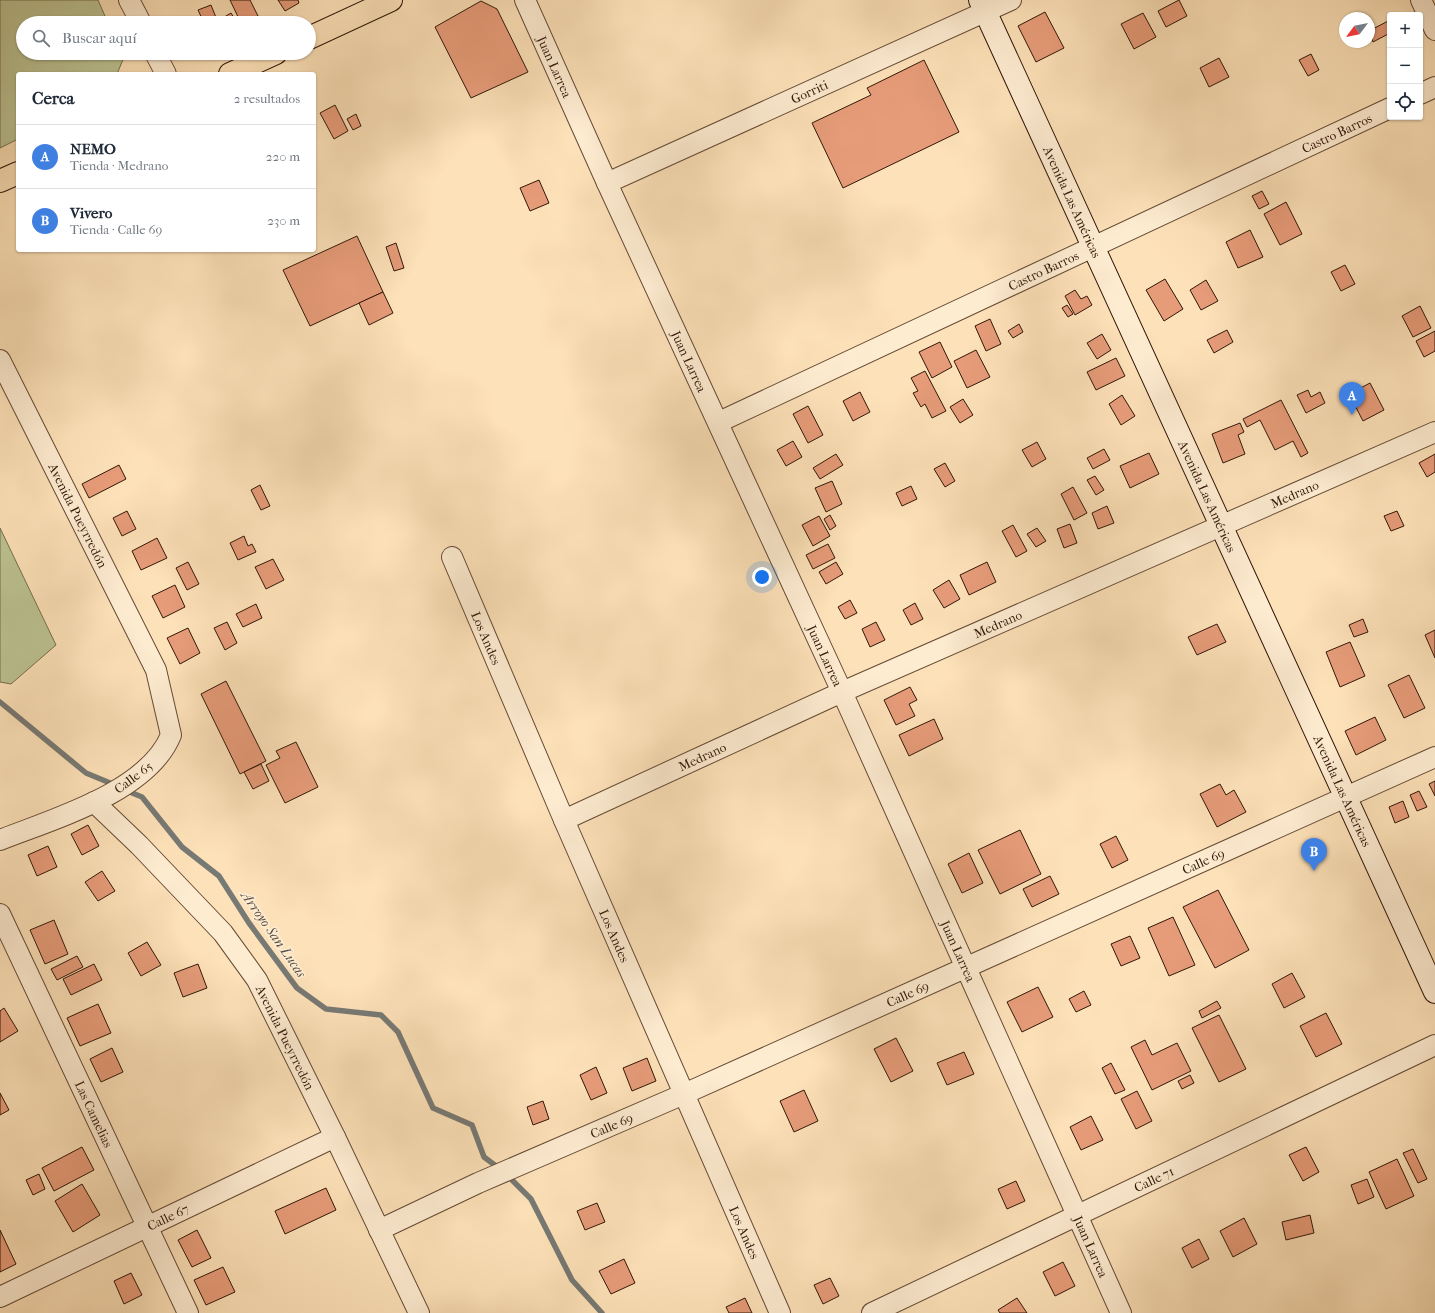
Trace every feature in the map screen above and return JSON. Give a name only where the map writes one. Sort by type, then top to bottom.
[{"type":"main road","points":[[316,35],[391,0]]},
{"type":"main road","name":"Avenida Las Américas","points":[[983,6],[1435,992]]},
{"type":"main road","points":[[234,72],[261,60]]},
{"type":"main road","points":[[0,182],[16,174]]},
{"type":"street","points":[[129,0],[137,16]]},
{"type":"street","name":"Juan Larrea","points":[[525,0],[607,183],[719,422],[842,692],[1121,1313]]},
{"type":"street","name":"Gorriti","points":[[607,183],[983,6],[1012,0]]},
{"type":"street","points":[[1421,0],[1435,30]]},
{"type":"street","points":[[159,60],[165,72]]},
{"type":"street","points":[[1423,92],[1435,86]]},
{"type":"street","name":"Castro Barros","points":[[719,422],[1387,109]]},
{"type":"street","name":"Avenida Pueyrredón","points":[[0,360],[156,670]]},
{"type":"street","name":"Medrano","points":[[564,820],[842,692],[1435,432]]},
{"type":"street","name":"Los Andes","points":[[452,557],[564,820],[780,1313]]},
{"type":"street","name":"Calle 65","points":[[0,840],[94,802],[125,786],[154,761],[167,745],[171,735],[156,670]]},
{"type":"street","name":"Calle 69","points":[[379,1230],[492,1177],[684,1094],[967,968],[1435,757]]},
{"type":"street","name":"Avenida Pueyrredón","points":[[94,802],[140,845],[223,933],[257,980],[335,1137],[419,1313]]},
{"type":"street","name":"Las Camelias","points":[[0,914],[188,1313]]},
{"type":"street","name":"Calle 71","points":[[872,1313],[1435,1045]]},
{"type":"street","name":"Calle 67","points":[[0,1297],[335,1137]]},
{"type":"green space","points":[[0,0],[98,0],[105,16],[16,16],[16,60],[123,60],[118,72],[16,72],[16,140],[0,148]]},
{"type":"green space","points":[[0,528],[56,645],[11,684],[0,682]]},
{"type":"building","points":[[230,0],[250,0],[258,16],[238,16]]},
{"type":"building","points":[[278,0],[298,0],[299,3],[285,11]]},
{"type":"building","points":[[1179,0],[1187,16],[1166,27],[1158,11]]},
{"type":"building","points":[[481,1],[497,9],[528,72],[471,98],[435,27]]},
{"type":"building","points":[[211,5],[215,16],[201,16],[198,10]]},
{"type":"building","points":[[1045,12],[1064,48],[1036,62],[1018,26]]},
{"type":"building","points":[[231,13],[233,16],[226,16]]},
{"type":"building","points":[[1143,13],[1156,37],[1134,49],[1121,24]]},
{"type":"building","points":[[1387,22],[1387,35],[1375,41],[1375,28]]},
{"type":"building","points":[[1311,54],[1319,70],[1308,76],[1299,60]]},
{"type":"building","points":[[1219,58],[1229,77],[1209,87],[1200,68]]},
{"type":"building","points":[[924,60],[959,132],[843,188],[812,123],[871,95],[867,88]]},
{"type":"building","points":[[335,105],[348,131],[334,139],[320,113]]},
{"type":"building","points":[[356,114],[361,126],[353,130],[347,119]]},
{"type":"building","points":[[539,180],[549,203],[530,211],[520,188]]},
{"type":"building","points":[[1262,191],[1269,204],[1259,209],[1252,196]]},
{"type":"building","points":[[1286,202],[1302,234],[1280,245],[1264,214]]},
{"type":"building","points":[[1250,230],[1263,257],[1238,268],[1226,242]]},
{"type":"building","points":[[357,236],[383,292],[310,326],[283,270]]},
{"type":"building","points":[[396,243],[404,268],[394,271],[386,247]]},
{"type":"building","points":[[1345,265],[1355,284],[1341,291],[1331,272]]},
{"type":"building","points":[[1165,279],[1183,309],[1164,321],[1146,290]]},
{"type":"building","points":[[1206,280],[1218,301],[1201,310],[1190,290]]},
{"type":"building","points":[[1075,290],[1081,299],[1087,296],[1092,305],[1075,315],[1065,296]]},
{"type":"building","points":[[383,292],[393,313],[369,325],[359,303]]},
{"type":"building","points":[[1067,305],[1073,314],[1068,317],[1062,308]]},
{"type":"building","points":[[1420,306],[1431,328],[1413,337],[1402,316]]},
{"type":"building","points":[[990,319],[1001,344],[986,351],[975,326]]},
{"type":"building","points":[[1019,324],[1023,332],[1013,338],[1008,331]]},
{"type":"building","points":[[1227,330],[1233,342],[1214,353],[1207,340]]},
{"type":"building","points":[[1435,331],[1435,351],[1424,357],[1416,341]]},
{"type":"building","points":[[1102,334],[1111,350],[1097,359],[1087,343]]},
{"type":"building","points":[[940,342],[952,367],[932,378],[919,352]]},
{"type":"building","points":[[976,350],[990,377],[967,388],[954,361]]},
{"type":"building","points":[[1116,358],[1125,376],[1096,390],[1087,372]]},
{"type":"building","points":[[925,371],[946,411],[932,418],[925,404],[921,407],[913,393],[918,391],[911,378]]},
{"type":"building","points":[[1370,383],[1384,410],[1363,421],[1349,394]]},
{"type":"building","points":[[1308,390],[1311,397],[1320,392],[1325,403],[1306,413],[1297,395]]},
{"type":"building","points":[[860,392],[870,412],[853,421],[843,401]]},
{"type":"building","points":[[1122,395],[1135,416],[1121,425],[1109,404]]},
{"type":"building","points":[[963,399],[973,415],[960,423],[950,407]]},
{"type":"building","points":[[1281,400],[1308,453],[1301,457],[1293,441],[1275,450],[1260,420],[1247,427],[1243,419]]},
{"type":"building","points":[[808,406],[823,435],[808,443],[793,414]]},
{"type":"building","points":[[1240,423],[1244,432],[1238,435],[1245,454],[1223,463],[1212,434]]},
{"type":"building","points":[[793,441],[802,457],[786,466],[777,450]]},
{"type":"building","points":[[1037,442],[1046,459],[1032,467],[1022,450]]},
{"type":"building","points":[[1104,449],[1110,460],[1093,469],[1087,458]]},
{"type":"building","points":[[1149,453],[1159,474],[1130,488],[1120,466]]},
{"type":"building","points":[[836,454],[843,465],[820,479],[813,468]]},
{"type":"building","points":[[1435,454],[1435,472],[1427,477],[1419,463]]},
{"type":"building","points":[[945,463],[955,481],[945,487],[934,469]]},
{"type":"building","points":[[119,465],[126,479],[89,498],[82,484]]},
{"type":"building","points":[[1095,476],[1104,490],[1096,495],[1087,480]]},
{"type":"building","points":[[832,481],[842,504],[826,512],[815,488]]},
{"type":"building","points":[[260,485],[270,506],[261,510],[251,490]]},
{"type":"building","points":[[911,486],[917,499],[902,506],[896,493]]},
{"type":"building","points":[[1073,487],[1087,513],[1074,520],[1061,494]]},
{"type":"building","points":[[1107,506],[1114,523],[1098,529],[1092,513]]},
{"type":"building","points":[[127,511],[136,529],[122,536],[113,518]]},
{"type":"building","points":[[1397,511],[1404,526],[1391,531],[1384,516]]},
{"type":"building","points":[[830,515],[836,526],[830,530],[824,519]]},
{"type":"building","points":[[819,516],[830,536],[813,546],[802,525]]},
{"type":"building","points":[[1070,524],[1077,543],[1064,548],[1057,529]]},
{"type":"building","points":[[1013,525],[1027,551],[1016,557],[1002,531]]},
{"type":"building","points":[[1037,528],[1046,541],[1036,547],[1027,534]]},
{"type":"building","points":[[244,536],[248,546],[252,544],[256,552],[238,560],[230,543]]},
{"type":"building","points":[[157,538],[167,558],[141,570],[132,551]]},
{"type":"building","points":[[828,544],[835,558],[813,569],[806,555]]},
{"type":"building","points":[[273,559],[284,580],[266,589],[255,567]]},
{"type":"building","points":[[188,562],[199,584],[187,590],[176,568]]},
{"type":"building","points":[[836,562],[843,574],[826,584],[819,572]]},
{"type":"building","points":[[987,562],[996,582],[969,595],[960,575]]},
{"type":"building","points":[[949,580],[960,599],[944,608],[933,590]]},
{"type":"building","points":[[175,585],[185,607],[163,618],[152,596]]},
{"type":"building","points":[[850,600],[857,613],[845,619],[838,607]]},
{"type":"building","points":[[915,603],[923,619],[911,625],[903,610]]},
{"type":"building","points":[[256,604],[262,618],[243,627],[236,614]]},
{"type":"building","points":[[1363,619],[1368,632],[1354,637],[1349,625]]},
{"type":"building","points":[[227,622],[237,643],[225,650],[214,628]]},
{"type":"building","points":[[876,622],[885,640],[870,647],[862,629]]},
{"type":"building","points":[[1217,624],[1226,642],[1197,655],[1188,637]]},
{"type":"building","points":[[188,628],[200,653],[180,664],[167,638]]},
{"type":"building","points":[[1435,630],[1435,658],[1425,635]]},
{"type":"building","points":[[1350,642],[1365,676],[1340,687],[1326,652]]},
{"type":"building","points":[[1409,675],[1425,708],[1404,718],[1388,685]]},
{"type":"building","points":[[226,681],[266,761],[240,774],[201,694]]},
{"type":"building","points":[[910,687],[917,700],[909,704],[915,716],[896,725],[884,700]]},
{"type":"building","points":[[1375,717],[1386,740],[1356,755],[1345,731]]},
{"type":"building","points":[[934,719],[943,739],[909,756],[899,735]]},
{"type":"building","points":[[296,742],[318,787],[285,803],[266,765],[280,758],[276,751]]},
{"type":"building","points":[[261,764],[269,781],[253,789],[244,772]]},
{"type":"building","points":[[1435,781],[1435,796],[1429,784]]},
{"type":"building","points":[[1220,784],[1226,795],[1234,790],[1246,812],[1217,827],[1200,794]]},
{"type":"building","points":[[1419,791],[1427,807],[1417,811],[1410,795]]},
{"type":"building","points":[[1403,801],[1409,817],[1395,823],[1389,807]]},
{"type":"building","points":[[88,825],[99,846],[82,855],[71,834]]},
{"type":"building","points":[[1020,830],[1041,874],[1000,894],[978,850]]},
{"type":"building","points":[[1116,836],[1128,860],[1112,868],[1100,844]]},
{"type":"building","points":[[48,846],[57,867],[37,876],[28,855]]},
{"type":"building","points":[[969,853],[983,883],[962,893],[948,864]]},
{"type":"building","points":[[102,871],[115,891],[98,901],[85,882]]},
{"type":"building","points":[[1050,876],[1059,894],[1032,907],[1023,889]]},
{"type":"building","points":[[1218,890],[1249,950],[1215,968],[1183,907]]},
{"type":"building","points":[[1173,917],[1195,965],[1169,976],[1148,928]]},
{"type":"building","points":[[54,920],[68,954],[45,964],[30,930]]},
{"type":"building","points":[[1130,936],[1140,958],[1121,966],[1111,944]]},
{"type":"building","points":[[147,942],[161,965],[141,976],[128,953]]},
{"type":"building","points":[[77,956],[83,967],[57,980],[51,969]]},
{"type":"building","points":[[94,964],[102,980],[71,995],[63,979]]},
{"type":"building","points":[[198,964],[207,988],[183,997],[174,973]]},
{"type":"building","points":[[1292,973],[1305,997],[1284,1008],[1272,984]]},
{"type":"building","points":[[1038,987],[1053,1017],[1022,1032],[1007,1002]]},
{"type":"building","points":[[1084,991],[1091,1005],[1076,1012],[1069,999]]},
{"type":"building","points":[[1217,1001],[1221,1008],[1202,1018],[1199,1011]]},
{"type":"building","points":[[98,1004],[111,1033],[80,1046],[67,1018]]},
{"type":"building","points":[[4,1008],[18,1031],[0,1042],[0,1011]]},
{"type":"building","points":[[1326,1013],[1342,1044],[1316,1057],[1300,1026]]},
{"type":"building","points":[[1219,1015],[1246,1069],[1219,1082],[1192,1028]]},
{"type":"building","points":[[896,1038],[913,1071],[891,1082],[874,1049]]},
{"type":"building","points":[[1145,1040],[1152,1055],[1177,1043],[1191,1071],[1152,1090],[1131,1047]]},
{"type":"building","points":[[112,1048],[123,1072],[101,1082],[90,1059]]},
{"type":"building","points":[[964,1052],[974,1074],[947,1085],[937,1063]]},
{"type":"building","points":[[647,1058],[656,1081],[632,1091],[623,1068]]},
{"type":"building","points":[[1111,1063],[1125,1090],[1115,1094],[1102,1068]]},
{"type":"building","points":[[596,1067],[607,1093],[591,1100],[580,1075]]},
{"type":"building","points":[[1190,1075],[1194,1083],[1182,1089],[1178,1081]]},
{"type":"building","points":[[804,1090],[818,1121],[794,1132],[780,1101]]},
{"type":"building","points":[[1137,1091],[1152,1121],[1136,1129],[1121,1099]]},
{"type":"building","points":[[0,1093],[9,1110],[0,1115]]},
{"type":"building","points":[[543,1101],[549,1119],[533,1125],[527,1107]]},
{"type":"building","points":[[1091,1116],[1103,1140],[1081,1150],[1070,1127]]},
{"type":"building","points":[[82,1147],[94,1170],[54,1191],[42,1168]]},
{"type":"building","points":[[1306,1147],[1319,1172],[1303,1181],[1289,1155]]},
{"type":"building","points":[[1413,1149],[1427,1179],[1418,1183],[1403,1153]]},
{"type":"building","points":[[1397,1159],[1414,1196],[1386,1209],[1369,1172]]},
{"type":"building","points":[[39,1174],[45,1189],[33,1195],[26,1180]]},
{"type":"building","points":[[1367,1179],[1374,1197],[1358,1204],[1351,1185]]},
{"type":"building","points":[[1016,1181],[1025,1201],[1007,1209],[998,1189]]},
{"type":"building","points":[[82,1184],[100,1215],[73,1232],[55,1201]]},
{"type":"building","points":[[326,1188],[336,1210],[285,1234],[275,1211]]},
{"type":"building","points":[[597,1203],[605,1222],[585,1230],[577,1211]]},
{"type":"building","points":[[1310,1215],[1314,1233],[1286,1240],[1282,1222]]},
{"type":"building","points":[[1244,1218],[1257,1244],[1233,1257],[1220,1231]]},
{"type":"building","points":[[0,1230],[16,1264],[0,1272]]},
{"type":"building","points":[[197,1230],[211,1258],[192,1267],[178,1240]]},
{"type":"building","points":[[1199,1239],[1209,1259],[1192,1268],[1182,1248]]},
{"type":"building","points":[[624,1259],[635,1283],[611,1294],[599,1271]]},
{"type":"building","points":[[1063,1262],[1075,1286],[1055,1296],[1043,1272]]},
{"type":"building","points":[[223,1267],[235,1292],[206,1305],[194,1280]]},
{"type":"building","points":[[131,1273],[142,1295],[124,1304],[114,1281]]},
{"type":"building","points":[[830,1278],[839,1296],[823,1304],[814,1285]]},
{"type":"building","points":[[745,1298],[752,1313],[729,1313],[726,1307]]},
{"type":"building","points":[[1017,1298],[1027,1313],[1000,1313],[998,1310]]},
{"type":"waterway","name":"Arroyo San Lucas","points":[[0,702],[86,773],[115,785]]},
{"type":"waterway","name":"Arroyo San Lucas","points":[[125,790],[142,797],[182,847],[219,876],[249,923],[297,988],[326,1009],[381,1015],[398,1032],[433,1108],[472,1125],[484,1157],[500,1169]]},
{"type":"waterway","name":"Arroyo San Lucas","points":[[507,1175],[531,1199],[572,1280],[602,1313]]},
{"type":"place","name":"NEMO","points":[[1352,415]]},
{"type":"place","name":"Vivero","points":[[1314,871]]}]
